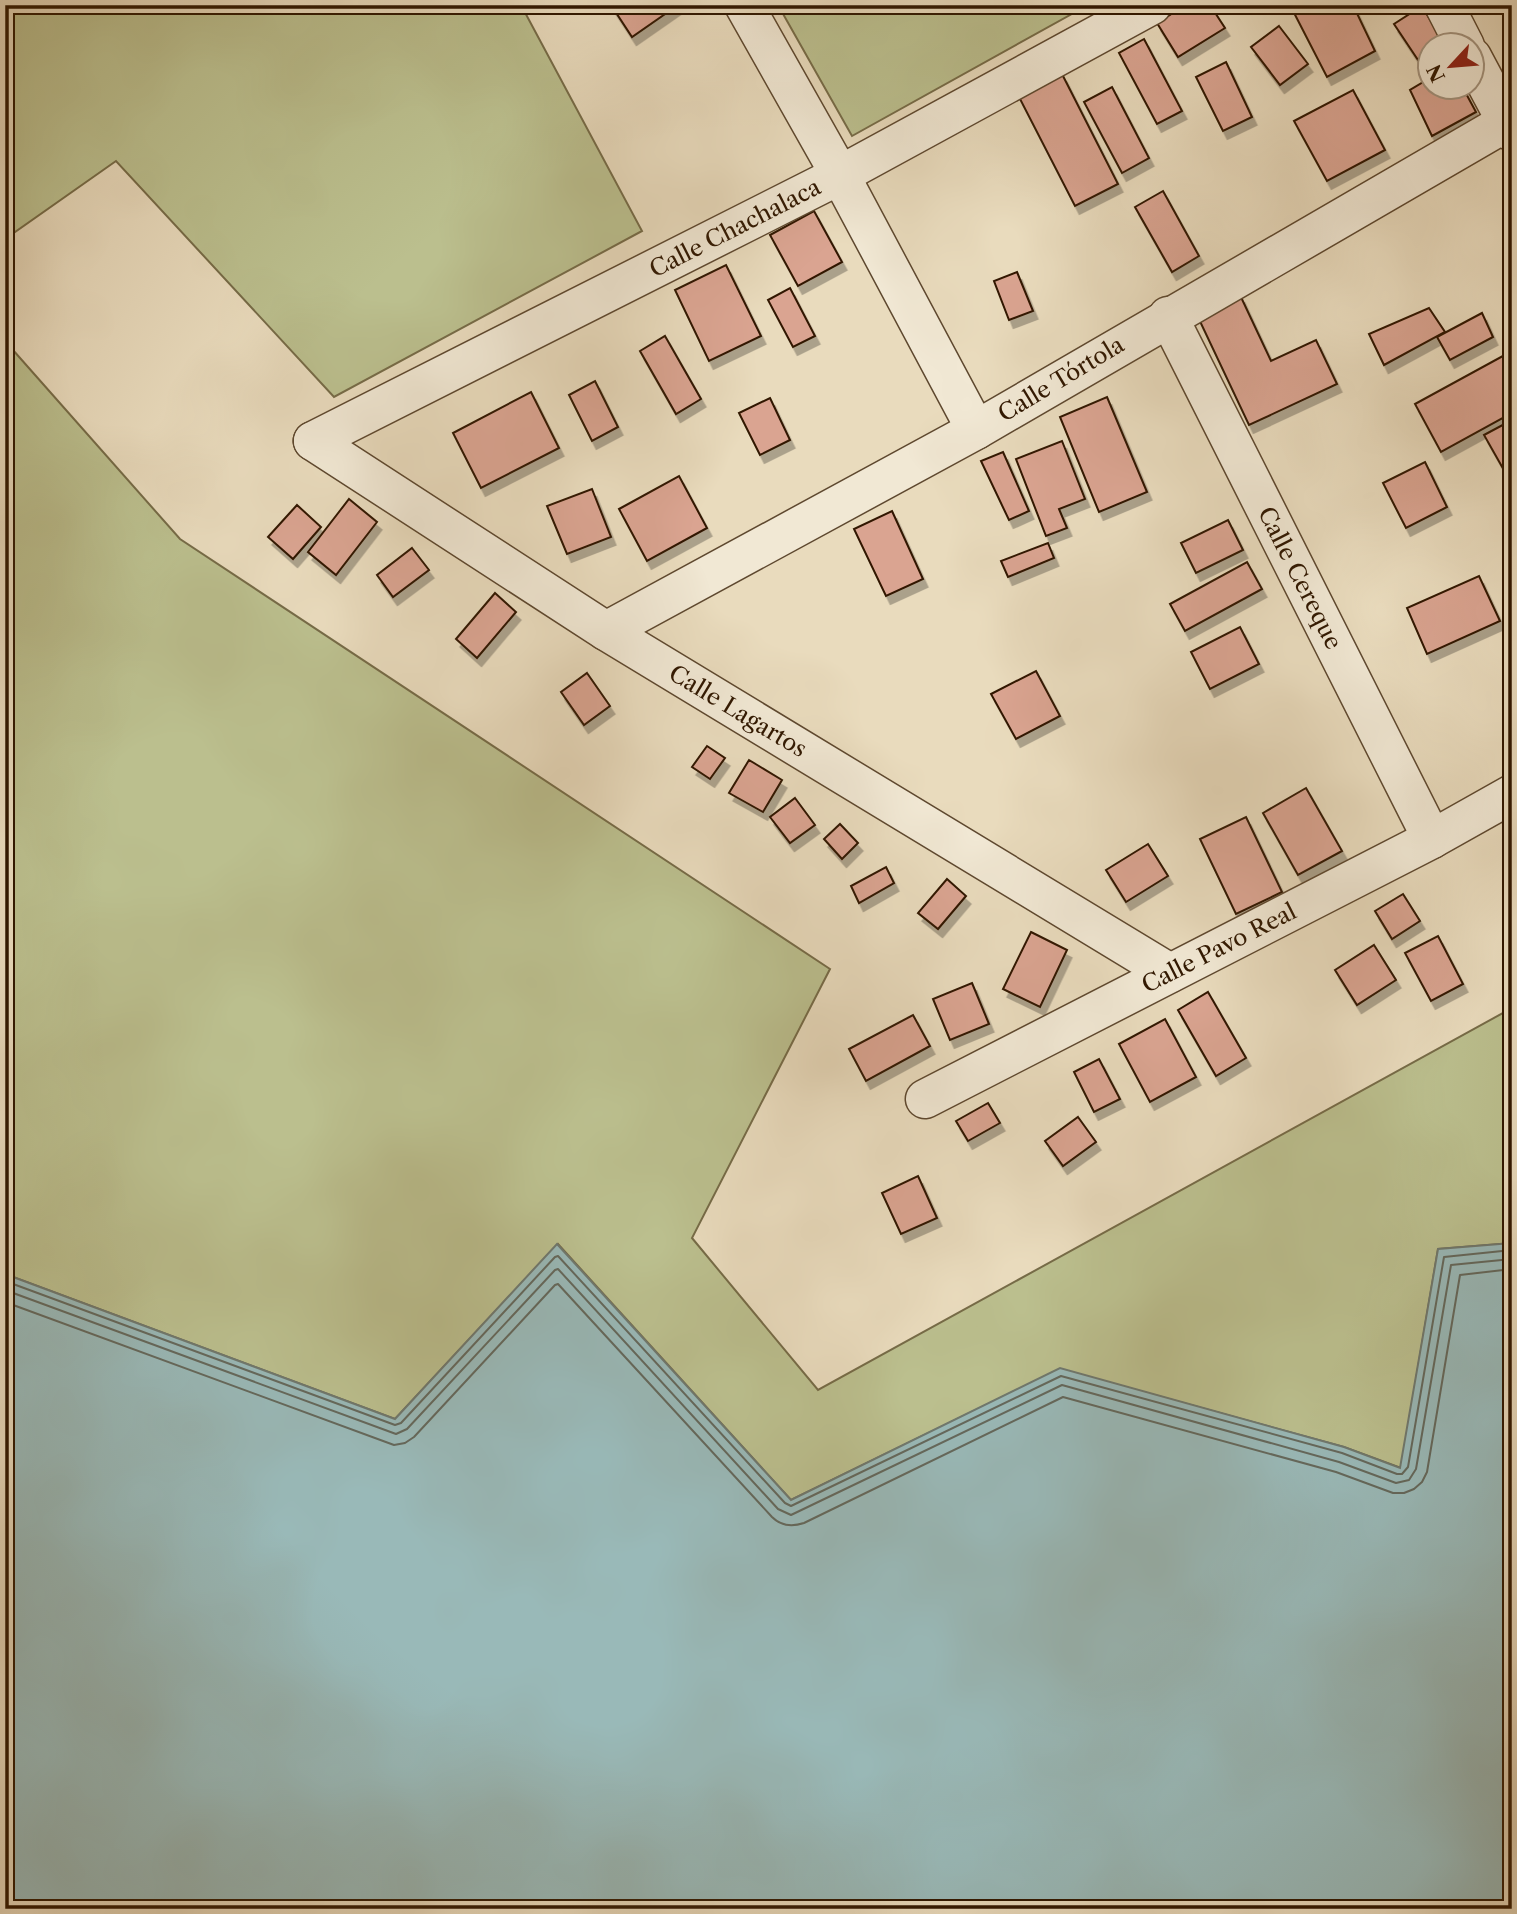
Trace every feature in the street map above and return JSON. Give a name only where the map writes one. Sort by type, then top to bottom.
[{"type":"street","points":[[744,5],[840,175],[976,430]]},
{"type":"street","name":"Calle Chachalaca","points":[[313,441],[840,175],[1152,5]]},
{"type":"street","points":[[1444,5],[1458,32]]},
{"type":"street","points":[[1486,82],[1510,124]]},
{"type":"street","name":"Calle Tórtola","points":[[606,631],[976,430],[1168,316],[1510,124]]},
{"type":"street","name":"Calle Cereque","points":[[1168,316],[1432,839]]},
{"type":"street","name":"Calle Lagartos","points":[[313,441],[606,631],[1170,973]]},
{"type":"street","name":"Calle Pavo Real","points":[[925,1099],[1432,839],[1512,794]]},
{"type":"green space","points":[[5,5],[521,5],[642,231],[334,397],[116,161],[5,239]]},
{"type":"green space","points":[[778,5],[1088,5],[852,136]]},
{"type":"green space","points":[[5,341],[180,539],[830,969],[692,1238],[818,1390],[1512,1008],[1512,1243],[1438,1249],[1401,1468],[1344,1447],[1060,1369],[791,1500],[558,1244],[395,1419],[5,1274]]},
{"type":"water","points":[[1512,1243],[1512,1909],[5,1909],[5,1274],[395,1419],[557,1244],[791,1500],[1060,1368],[1344,1447],[1400,1468],[1438,1249]]},
{"type":"building","points":[[611,5],[678,5],[632,37]]},
{"type":"building","points":[[1186,5],[1210,5],[1225,28],[1178,57],[1157,23]]},
{"type":"building","points":[[1290,5],[1353,5],[1375,51],[1327,77]]},
{"type":"building","points":[[1422,6],[1437,32],[1416,32],[1416,57],[1394,24]]},
{"type":"building","points":[[1279,26],[1308,64],[1280,85],[1251,47]]},
{"type":"building","points":[[1144,39],[1182,111],[1157,124],[1119,53]]},
{"type":"building","points":[[1226,62],[1252,117],[1223,131],[1196,77]]},
{"type":"building","points":[[1062,74],[1118,184],[1075,206],[1019,97]]},
{"type":"building","points":[[1416,86],[1416,102],[1471,102],[1476,112],[1432,136],[1410,90]]},
{"type":"building","points":[[1112,87],[1149,158],[1122,173],[1084,102]]},
{"type":"building","points":[[1353,90],[1385,150],[1327,181],[1294,121]]},
{"type":"building","points":[[1163,191],[1199,256],[1172,272],[1135,207]]},
{"type":"building","points":[[814,211],[842,262],[798,286],[770,235]]},
{"type":"building","points":[[726,265],[761,336],[709,361],[675,290]]},
{"type":"building","points":[[1017,272],[1033,311],[1009,320],[994,281]]},
{"type":"building","points":[[790,288],[815,336],[793,347],[768,300]]},
{"type":"building","points":[[1240,295],[1271,361],[1316,340],[1337,384],[1249,425],[1197,315]]},
{"type":"building","points":[[1429,308],[1445,332],[1384,365],[1369,334]]},
{"type":"building","points":[[1482,313],[1493,337],[1450,360],[1437,337]]},
{"type":"building","points":[[665,336],[701,399],[676,414],[640,351]]},
{"type":"building","points":[[1512,351],[1512,413],[1441,452],[1415,404]]},
{"type":"building","points":[[595,381],[618,427],[592,441],[569,395]]},
{"type":"building","points":[[531,392],[559,448],[481,488],[453,433]]},
{"type":"building","points":[[1107,397],[1147,492],[1099,512],[1060,417]]},
{"type":"building","points":[[770,398],[790,440],[760,455],[739,413]]},
{"type":"building","points":[[1512,420],[1512,469],[1505,472],[1484,435]]},
{"type":"building","points":[[1062,441],[1085,499],[1059,509],[1067,528],[1046,536],[1016,459]]},
{"type":"building","points":[[1003,452],[1029,511],[1009,520],[981,461]]},
{"type":"building","points":[[1425,462],[1447,507],[1406,528],[1383,483]]},
{"type":"building","points":[[679,476],[707,528],[647,561],[619,509]]},
{"type":"building","points":[[592,489],[611,537],[567,554],[547,506]]},
{"type":"building","points":[[349,499],[377,522],[336,575],[308,552]]},
{"type":"building","points":[[297,505],[321,527],[293,559],[268,537]]},
{"type":"building","points":[[892,511],[923,579],[886,596],[854,529]]},
{"type":"building","points":[[1228,520],[1243,550],[1196,573],[1181,543]]},
{"type":"building","points":[[1048,543],[1054,558],[1008,577],[1001,561]]},
{"type":"building","points":[[412,548],[429,570],[393,597],[377,575]]},
{"type":"building","points":[[1247,562],[1262,589],[1185,631],[1170,604]]},
{"type":"building","points":[[1479,576],[1500,621],[1427,654],[1407,608]]},
{"type":"building","points":[[495,593],[516,612],[477,658],[456,639]]},
{"type":"building","points":[[1240,627],[1259,664],[1210,689],[1191,652]]},
{"type":"building","points":[[1036,671],[1060,716],[1016,739],[991,694]]},
{"type":"building","points":[[587,673],[610,706],[584,725],[561,692]]},
{"type":"building","points":[[707,746],[725,758],[710,779],[692,767]]},
{"type":"building","points":[[749,760],[782,780],[763,812],[729,793]]},
{"type":"building","points":[[1306,788],[1342,851],[1298,875],[1263,813]]},
{"type":"building","points":[[795,798],[815,825],[790,843],[770,817]]},
{"type":"building","points":[[1246,817],[1282,892],[1236,914],[1200,839]]},
{"type":"building","points":[[840,824],[858,843],[842,859],[824,839]]},
{"type":"building","points":[[1148,844],[1168,876],[1126,902],[1106,870]]},
{"type":"building","points":[[886,867],[894,883],[859,903],[851,886]]},
{"type":"building","points":[[947,879],[966,896],[938,929],[918,913]]},
{"type":"building","points":[[1403,894],[1420,921],[1392,939],[1375,911]]},
{"type":"building","points":[[1031,932],[1067,950],[1040,1007],[1003,989]]},
{"type":"building","points":[[1438,936],[1463,984],[1431,1001],[1405,953]]},
{"type":"building","points":[[1374,945],[1396,980],[1357,1005],[1335,970]]},
{"type":"building","points":[[972,983],[989,1024],[950,1040],[933,999]]},
{"type":"building","points":[[1208,992],[1246,1058],[1216,1076],[1178,1010]]},
{"type":"building","points":[[913,1015],[930,1046],[866,1081],[849,1049]]},
{"type":"building","points":[[1165,1019],[1196,1077],[1150,1102],[1119,1044]]},
{"type":"building","points":[[1099,1059],[1120,1099],[1094,1112],[1074,1072]]},
{"type":"building","points":[[988,1103],[1000,1123],[968,1141],[956,1121]]},
{"type":"building","points":[[1078,1117],[1096,1142],[1063,1166],[1045,1141]]},
{"type":"building","points":[[918,1176],[937,1218],[901,1234],[882,1193]]}]
